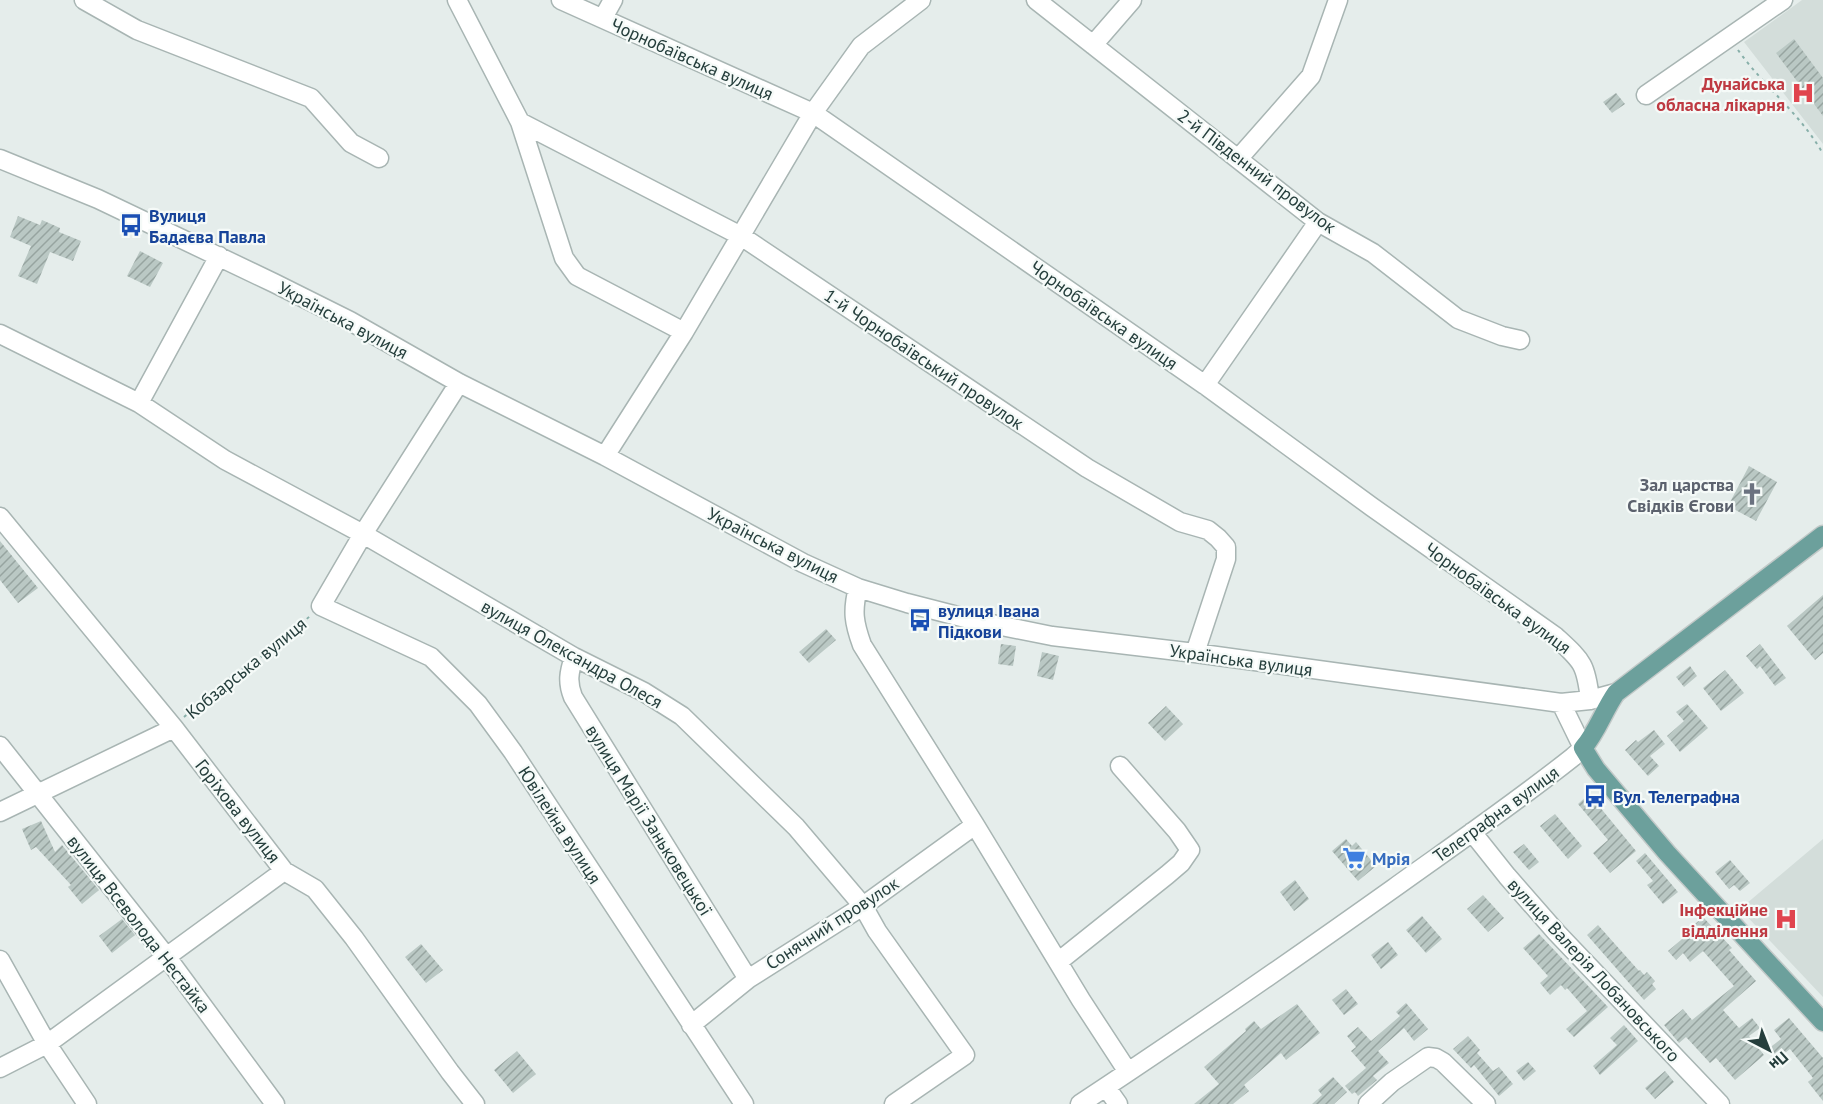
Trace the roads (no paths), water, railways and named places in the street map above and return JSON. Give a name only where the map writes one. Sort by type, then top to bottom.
[{"type":"main road","name":"Телеграфна вулиця","points":[[1583,748],[1589,742],[1616,693],[1823,535]]},
{"type":"main road","points":[[1583,748],[1596,769],[1667,854],[1823,1022]]},
{"type":"street","points":[[84,0],[137,30],[311,98],[351,142],[379,158]]},
{"type":"street","points":[[457,0],[520,122],[564,258],[577,276],[684,333]]},
{"type":"street","name":"Чорнобаївська вулиця","points":[[561,0],[813,113],[1205,385],[1363,501],[1555,636],[1578,657],[1586,670],[1590,700]]},
{"type":"street","points":[[603,18],[613,0]]},
{"type":"street","points":[[605,456],[684,333],[813,113],[861,46],[921,0]]},
{"type":"street","name":"2-й Південний провулок","points":[[1036,0],[1318,222],[1373,253],[1458,319],[1502,336],[1520,340]]},
{"type":"street","points":[[1093,45],[1132,0]]},
{"type":"street","points":[[1238,159],[1311,76],[1338,0]]},
{"type":"street","points":[[1646,95],[1783,0]]},
{"type":"street","name":"1-й Чорнобаївський провулок","points":[[520,122],[741,236],[1087,468],[1180,522],[1208,530],[1218,537],[1226,547],[1226,559],[1195,653]]},
{"type":"street","name":"Українська вулиця","points":[[0,159],[98,199],[350,321],[459,383],[605,456],[803,564],[858,588],[927,609],[1052,636],[1195,653],[1561,703],[1590,700],[1616,693]]},
{"type":"street","points":[[1205,385],[1318,222]]},
{"type":"street","points":[[139,403],[219,256]]},
{"type":"street","name":"вулиця Олександра Олеся","points":[[0,334],[139,403],[225,460],[363,534],[573,657],[644,692],[682,716],[796,827],[863,906],[965,1055],[894,1104]]},
{"type":"street","name":"Кобзарська вулиця","points":[[321,606],[363,534],[459,383]]},
{"type":"street","name":"Горіхова вулиця","points":[[0,517],[174,728],[284,871],[315,889],[354,938],[475,1104]]},
{"type":"street","points":[[858,588],[854,605],[854,625],[862,645],[1128,1072]]},
{"type":"street","name":"Ювілейна вулиця","points":[[321,606],[431,657],[478,705],[513,752],[744,1104]]},
{"type":"street","name":"вулиця Марії Заньковецької","points":[[573,657],[568,684],[573,697],[748,979]]},
{"type":"street","points":[[1561,703],[1583,748]]},
{"type":"street","name":"Кобзарська вулиця","points":[[0,812],[174,728]]},
{"type":"street","name":"вулиця Всеволода Нестайка","points":[[0,746],[166,956],[275,1104]]},
{"type":"street","name":"Телеграфна вулиця","points":[[1080,1104],[1275,973],[1472,832],[1583,748]]},
{"type":"street","points":[[1058,962],[1167,876],[1181,863],[1190,850],[1177,831],[1119,766]]},
{"type":"street","name":"Сонячний провулок","points":[[691,1025],[748,979],[863,906],[975,825]]},
{"type":"street","name":"вулиця Валерія Лобановського","points":[[1472,832],[1556,932],[1720,1104]]},
{"type":"street","points":[[0,1068],[46,1044],[284,871]]},
{"type":"street","points":[[0,960],[46,1044],[87,1104]]},
{"type":"street","points":[[1368,1104],[1400,1076],[1428,1057],[1443,1062],[1486,1104]]},
{"type":"street","points":[[1106,1086],[1118,1104]]},
{"type":"place","name":"Дунайська обласна лікарня","points":[[1803,93]]},
{"type":"place","name":"Вулиця Бадаєва Павла","points":[[131,225]]},
{"type":"place","name":"Зал царства Свідків Єгови","points":[[1752,494]]},
{"type":"place","name":"вулиця Івана Підкови","points":[[920,620]]},
{"type":"place","name":"Вул. Телеграфна","points":[[1595,796]]},
{"type":"place","name":"Мрія","points":[[1354,858]]},
{"type":"place","name":"Інфекційне відділення","points":[[1786,919]]}]
